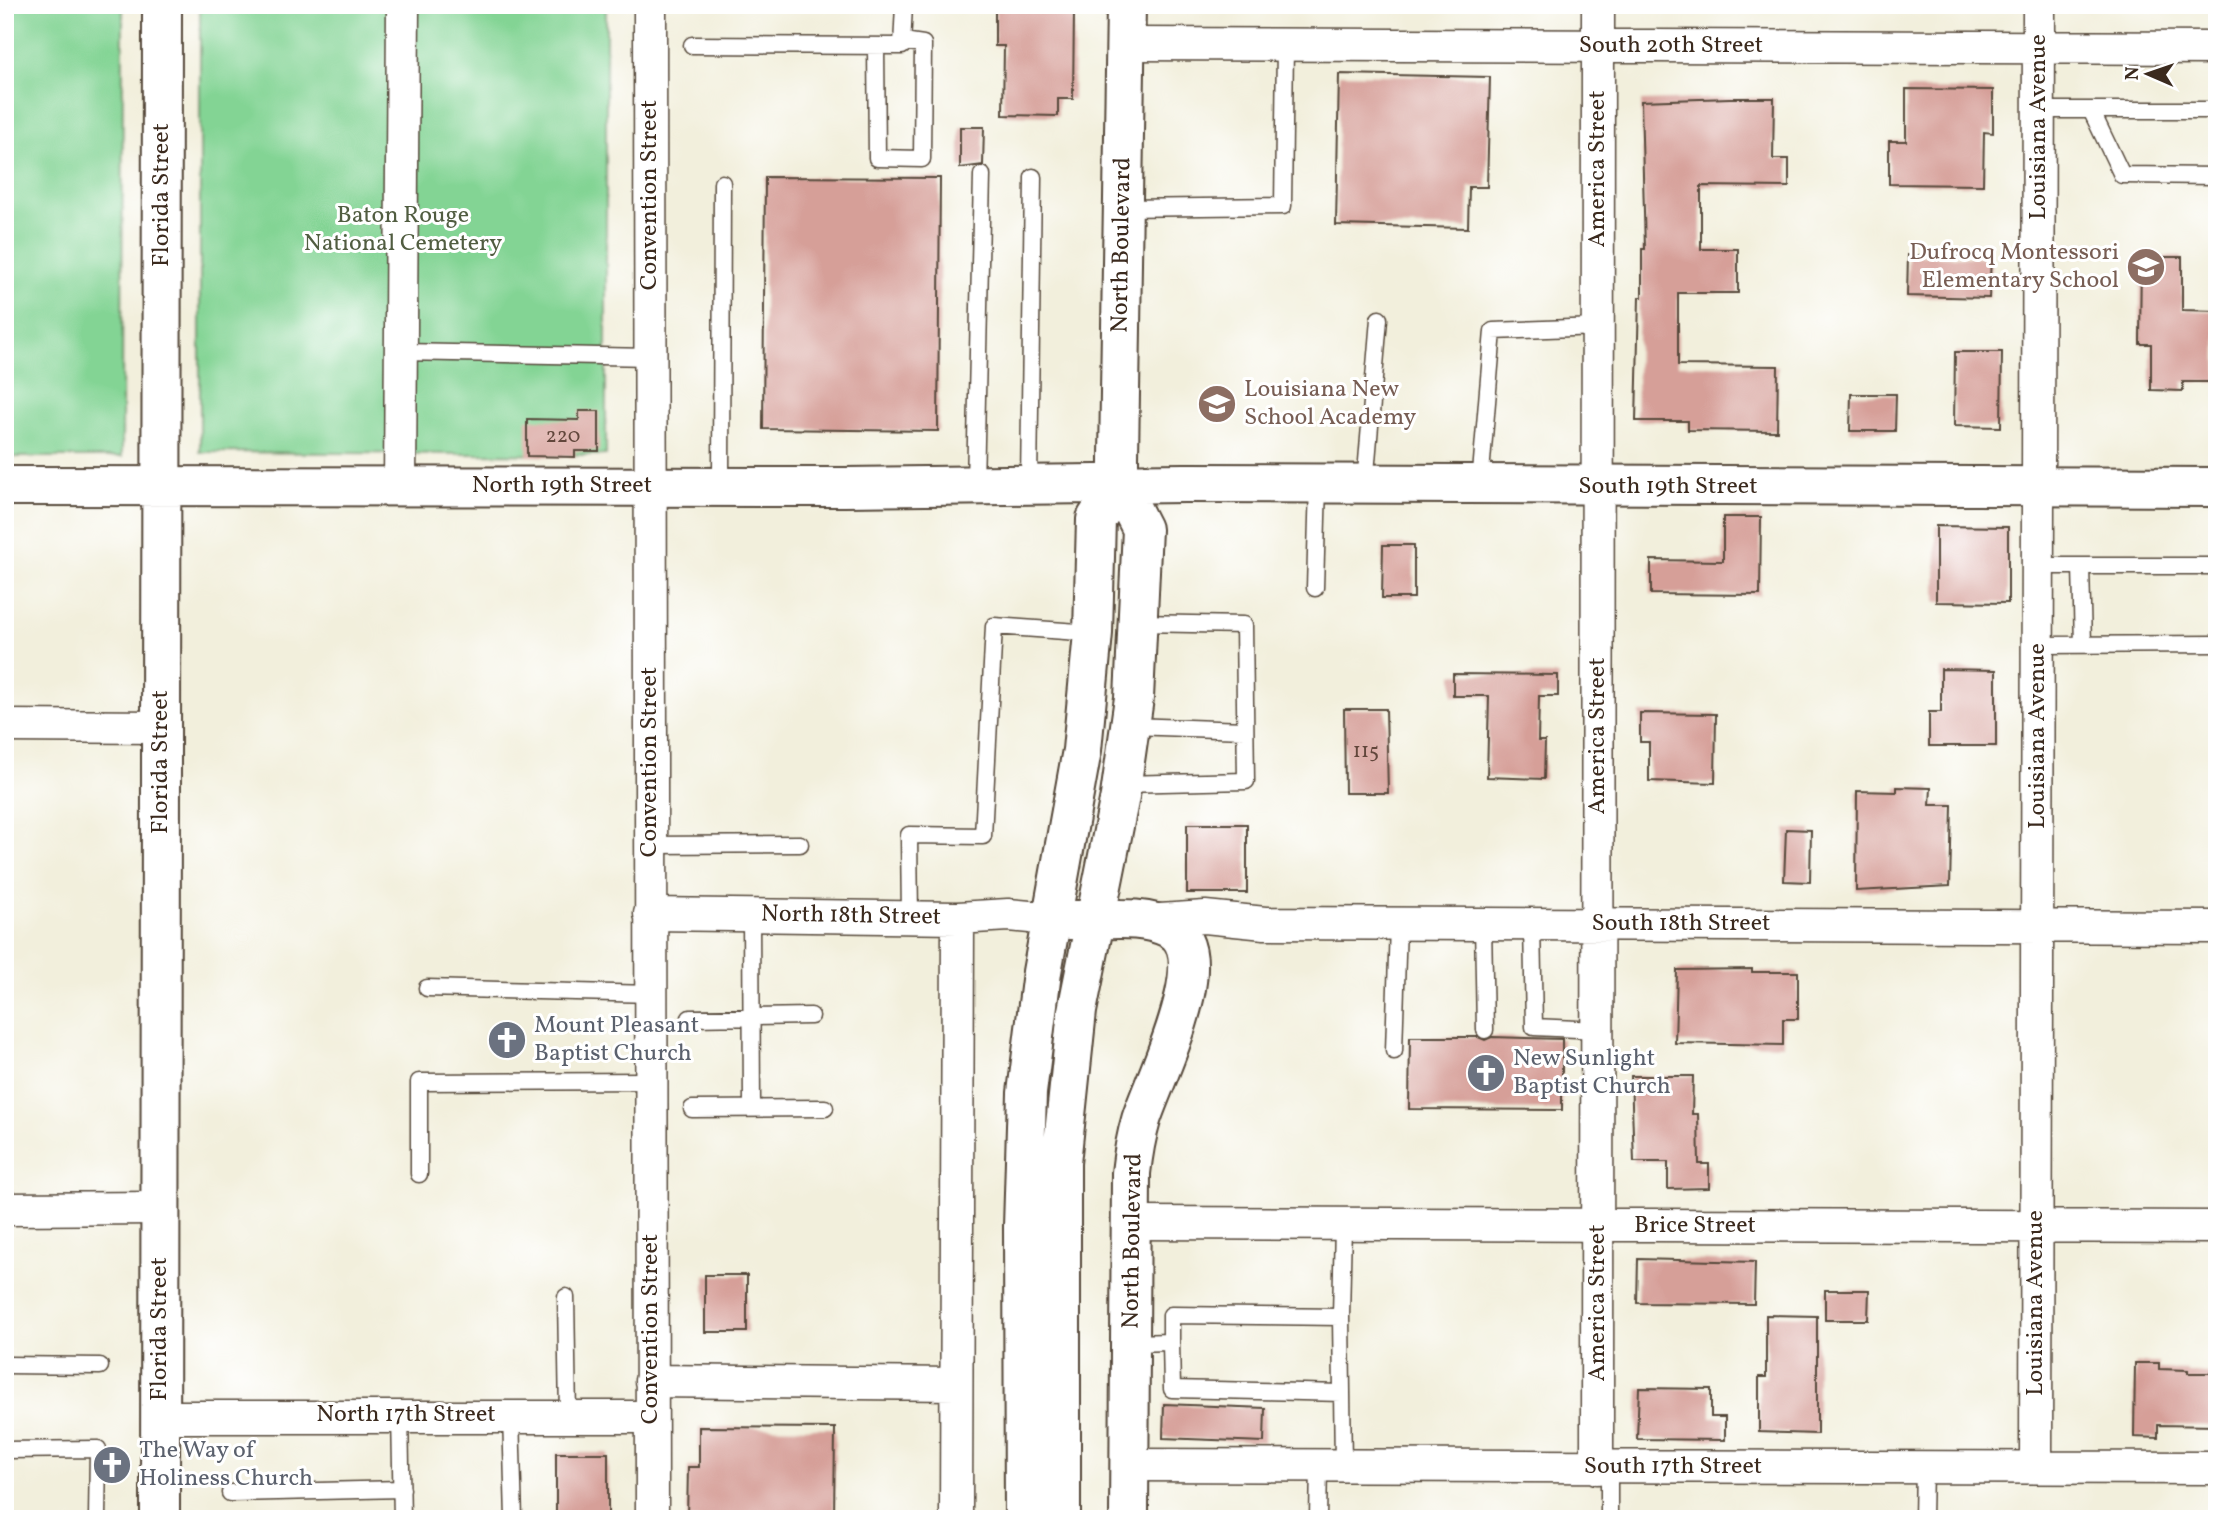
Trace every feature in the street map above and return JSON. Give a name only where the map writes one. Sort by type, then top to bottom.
[{"type":"street","name":"Florida Street","points":[[160,1519],[162,5]]},
{"type":"street","points":[[400,487],[403,5]]},
{"type":"street","name":"Convention Street","points":[[650,5],[648,485],[652,1519]]},
{"type":"street","name":"North Boulevard","points":[[1024,1519],[1042,1423],[1070,1062],[1094,920],[1122,784],[1131,726],[1139,623],[1142,529],[1119,484],[1126,5]]},
{"type":"street","name":"America Street","points":[[1598,5],[1598,1225],[1603,1468]]},
{"type":"street","name":"Louisiana Avenue","points":[[2036,1467],[2039,5]]},
{"type":"street","name":"South 20th Street","points":[[1126,44],[2217,48]]},
{"type":"street","name":"North 19th Street","points":[[5,486],[162,488],[1119,484]]},
{"type":"street","name":"North Boulevard","points":[[1061,1519],[1042,1423],[1023,1227],[1027,1093],[1051,919],[1082,750],[1093,633],[1096,519],[1119,484]]},
{"type":"street","name":"South 19th Street","points":[[1119,484],[2217,487]]},
{"type":"street","points":[[5,726],[162,727]]},
{"type":"street","name":"North 18th Street","points":[[650,914],[958,918],[1008,915],[1051,919]]},
{"type":"street","name":"South 18th Street","points":[[1145,921],[1205,916],[1265,923],[2217,927]]},
{"type":"street","points":[[956,1519],[958,918]]},
{"type":"street","name":"North Boulevard","points":[[1051,919],[1145,921],[1172,930],[1179,937],[1188,966],[1183,1006],[1141,1119],[1134,1149],[1129,1519]]},
{"type":"street","points":[[5,1209],[160,1208]]},
{"type":"street","name":"Brice Street","points":[[1131,1223],[2217,1227]]},
{"type":"street","points":[[651,1381],[956,1384]]},
{"type":"street","name":"North 17th Street","points":[[160,1417],[400,1414],[652,1417]]},
{"type":"street","name":"South 17th Street","points":[[1129,1465],[2217,1468]]},
{"type":"lane","points":[[692,45],[902,46],[904,5]]},
{"type":"lane","points":[[876,46],[877,158],[922,159],[923,44],[903,41]]},
{"type":"lane","points":[[1123,208],[1283,206],[1285,45]]},
{"type":"lane","points":[[2039,110],[2217,110]]},
{"type":"lane","points":[[2091,110],[2122,175],[2217,176]]},
{"type":"lane","points":[[975,485],[982,175]]},
{"type":"lane","points":[[1029,484],[1033,177]]},
{"type":"lane","points":[[721,486],[722,183]]},
{"type":"lane","points":[[1364,485],[1379,319]]},
{"type":"lane","points":[[1480,486],[1493,331],[1598,327]]},
{"type":"lane","points":[[401,352],[650,356]]},
{"type":"lane","points":[[1315,588],[1318,484]]},
{"type":"lane","points":[[2039,566],[2217,566]]},
{"type":"lane","points":[[2081,566],[2083,645]]},
{"type":"lane","points":[[1122,784],[1245,781],[1244,625],[1139,623]]},
{"type":"lane","points":[[910,917],[909,835],[984,836],[995,626],[1093,633]]},
{"type":"lane","points":[[2039,645],[2217,644]]},
{"type":"lane","points":[[1131,726],[1245,730]]},
{"type":"lane","points":[[650,845],[800,844]]},
{"type":"lane","points":[[751,915],[752,1108]]},
{"type":"lane","points":[[1394,1051],[1398,924]]},
{"type":"lane","points":[[1483,924],[1485,1030]]},
{"type":"lane","points":[[1532,924],[1534,1027],[1599,1030]]},
{"type":"lane","points":[[427,988],[651,994]]},
{"type":"lane","points":[[690,1017],[811,1016]]},
{"type":"lane","points":[[419,1174],[419,1082],[650,1081]]},
{"type":"lane","points":[[692,1109],[825,1108]]},
{"type":"lane","points":[[1318,1519],[1331,1466],[1342,1393],[1343,1224]]},
{"type":"lane","points":[[566,1297],[568,1416]]},
{"type":"lane","points":[[1341,1317],[1171,1315],[1171,1342],[1172,1390],[1342,1393]]},
{"type":"lane","points":[[1130,1343],[1171,1342]]},
{"type":"lane","points":[[5,1365],[100,1366]]},
{"type":"lane","points":[[400,1414],[402,1519]]},
{"type":"lane","points":[[511,1415],[514,1519]]},
{"type":"lane","points":[[5,1450],[98,1449],[97,1519]]},
{"type":"lane","points":[[1923,1519],[1924,1467]]},
{"type":"lane","points":[[1603,1468],[1609,1519]]},
{"type":"lane","points":[[230,1493],[402,1489]]},
{"type":"green space","points":[[5,5],[123,5],[122,457],[5,457]]},
{"type":"green space","name":"Baton Rouge National Cemetery","points":[[200,5],[606,5],[606,455],[200,452]]},
{"type":"building","points":[[995,9],[1074,10],[1073,99],[1058,99],[1058,116],[1003,115],[1004,46],[995,46]]},
{"type":"building","points":[[1339,74],[1490,77],[1487,187],[1469,187],[1468,228],[1336,225]]},
{"type":"building","points":[[1906,89],[1993,90],[1993,133],[1984,132],[1983,185],[1889,184],[1889,141],[1906,141]]},
{"type":"building","points":[[1774,98],[1773,159],[1789,159],[1789,187],[1701,186],[1701,249],[1738,249],[1738,293],[1678,293],[1678,365],[1778,366],[1777,431],[1688,430],[1688,421],[1636,421],[1639,297],[1642,297],[1642,249],[1645,249],[1641,101]]},
{"type":"building","points":[[960,127],[984,127],[983,165],[960,168]]},
{"type":"building","points":[[765,177],[940,178],[938,431],[763,429]]},
{"type":"building","points":[[1908,255],[1991,258],[1989,298],[1907,296]]},
{"type":"building","points":[[2141,257],[2182,257],[2182,310],[2217,311],[2217,382],[2183,382],[2183,391],[2151,390],[2151,344],[2140,344]]},
{"type":"building","points":[[1955,352],[2002,352],[2001,427],[1954,426]]},
{"type":"building","points":[[1851,394],[1896,394],[1895,431],[1850,431]]},
{"type":"building","points":[[579,411],[599,411],[599,451],[575,451],[575,457],[527,456],[527,419],[579,420]]},
{"type":"building","points":[[1723,517],[1761,517],[1760,595],[1651,594],[1651,560],[1723,561]]},
{"type":"building","points":[[1936,526],[2008,527],[2008,603],[1936,602]]},
{"type":"building","points":[[1383,545],[1414,545],[1414,598],[1382,598]]},
{"type":"building","points":[[1941,669],[1996,670],[1996,746],[1929,746],[1929,712],[1941,712]]},
{"type":"building","points":[[1453,674],[1558,675],[1558,696],[1539,696],[1538,741],[1545,741],[1544,779],[1487,777],[1489,696],[1453,696]]},
{"type":"building","points":[[1344,709],[1386,709],[1388,793],[1345,793]]},
{"type":"building","points":[[1640,713],[1716,714],[1715,783],[1649,781],[1649,742],[1640,742]]},
{"type":"building","points":[[1897,787],[1931,788],[1930,805],[1952,805],[1950,886],[1856,891],[1857,791],[1897,792]]},
{"type":"building","points":[[1187,824],[1247,824],[1247,893],[1187,893]]},
{"type":"building","points":[[1786,829],[1811,830],[1810,882],[1784,881]]},
{"type":"building","points":[[1752,969],[1752,972],[1798,972],[1798,1019],[1783,1019],[1783,1045],[1675,1043],[1677,970]]},
{"type":"building","name":"New Sunlight Baptist Church","points":[[1410,1037],[1562,1039],[1562,1110],[1409,1109]]},
{"type":"building","points":[[1631,1076],[1693,1076],[1692,1114],[1698,1114],[1699,1164],[1709,1164],[1709,1188],[1668,1189],[1668,1162],[1634,1162]]},
{"type":"building","points":[[1638,1259],[1755,1262],[1754,1304],[1637,1303]]},
{"type":"building","points":[[705,1275],[747,1275],[747,1332],[705,1332]]},
{"type":"building","points":[[1825,1290],[1869,1290],[1868,1320],[1825,1320]]},
{"type":"building","points":[[1766,1315],[1817,1316],[1817,1434],[1759,1432],[1759,1377],[1766,1377]]},
{"type":"building","points":[[2135,1363],[2159,1363],[2159,1369],[2188,1370],[2188,1373],[2217,1373],[2217,1426],[2158,1425],[2158,1438],[2134,1437]]},
{"type":"building","points":[[1639,1388],[1711,1389],[1711,1417],[1725,1417],[1725,1440],[1637,1439]]},
{"type":"building","points":[[1164,1404],[1265,1408],[1264,1442],[1163,1438]]},
{"type":"building","points":[[699,1427],[835,1428],[834,1519],[687,1519],[688,1467],[699,1467]]},
{"type":"building","points":[[556,1453],[608,1453],[608,1519],[556,1519]]},
{"type":"place","name":"Dufrocq Montessori Elementary School","points":[[2146,267]]},
{"type":"place","name":"Louisiana New School Academy","points":[[1217,404]]},
{"type":"place","name":"Mount Pleasant Baptist Church","points":[[507,1040]]},
{"type":"place","name":"New Sunlight Baptist Church","points":[[1486,1073]]},
{"type":"place","name":"The Way of Holiness Church","points":[[112,1465]]}]
